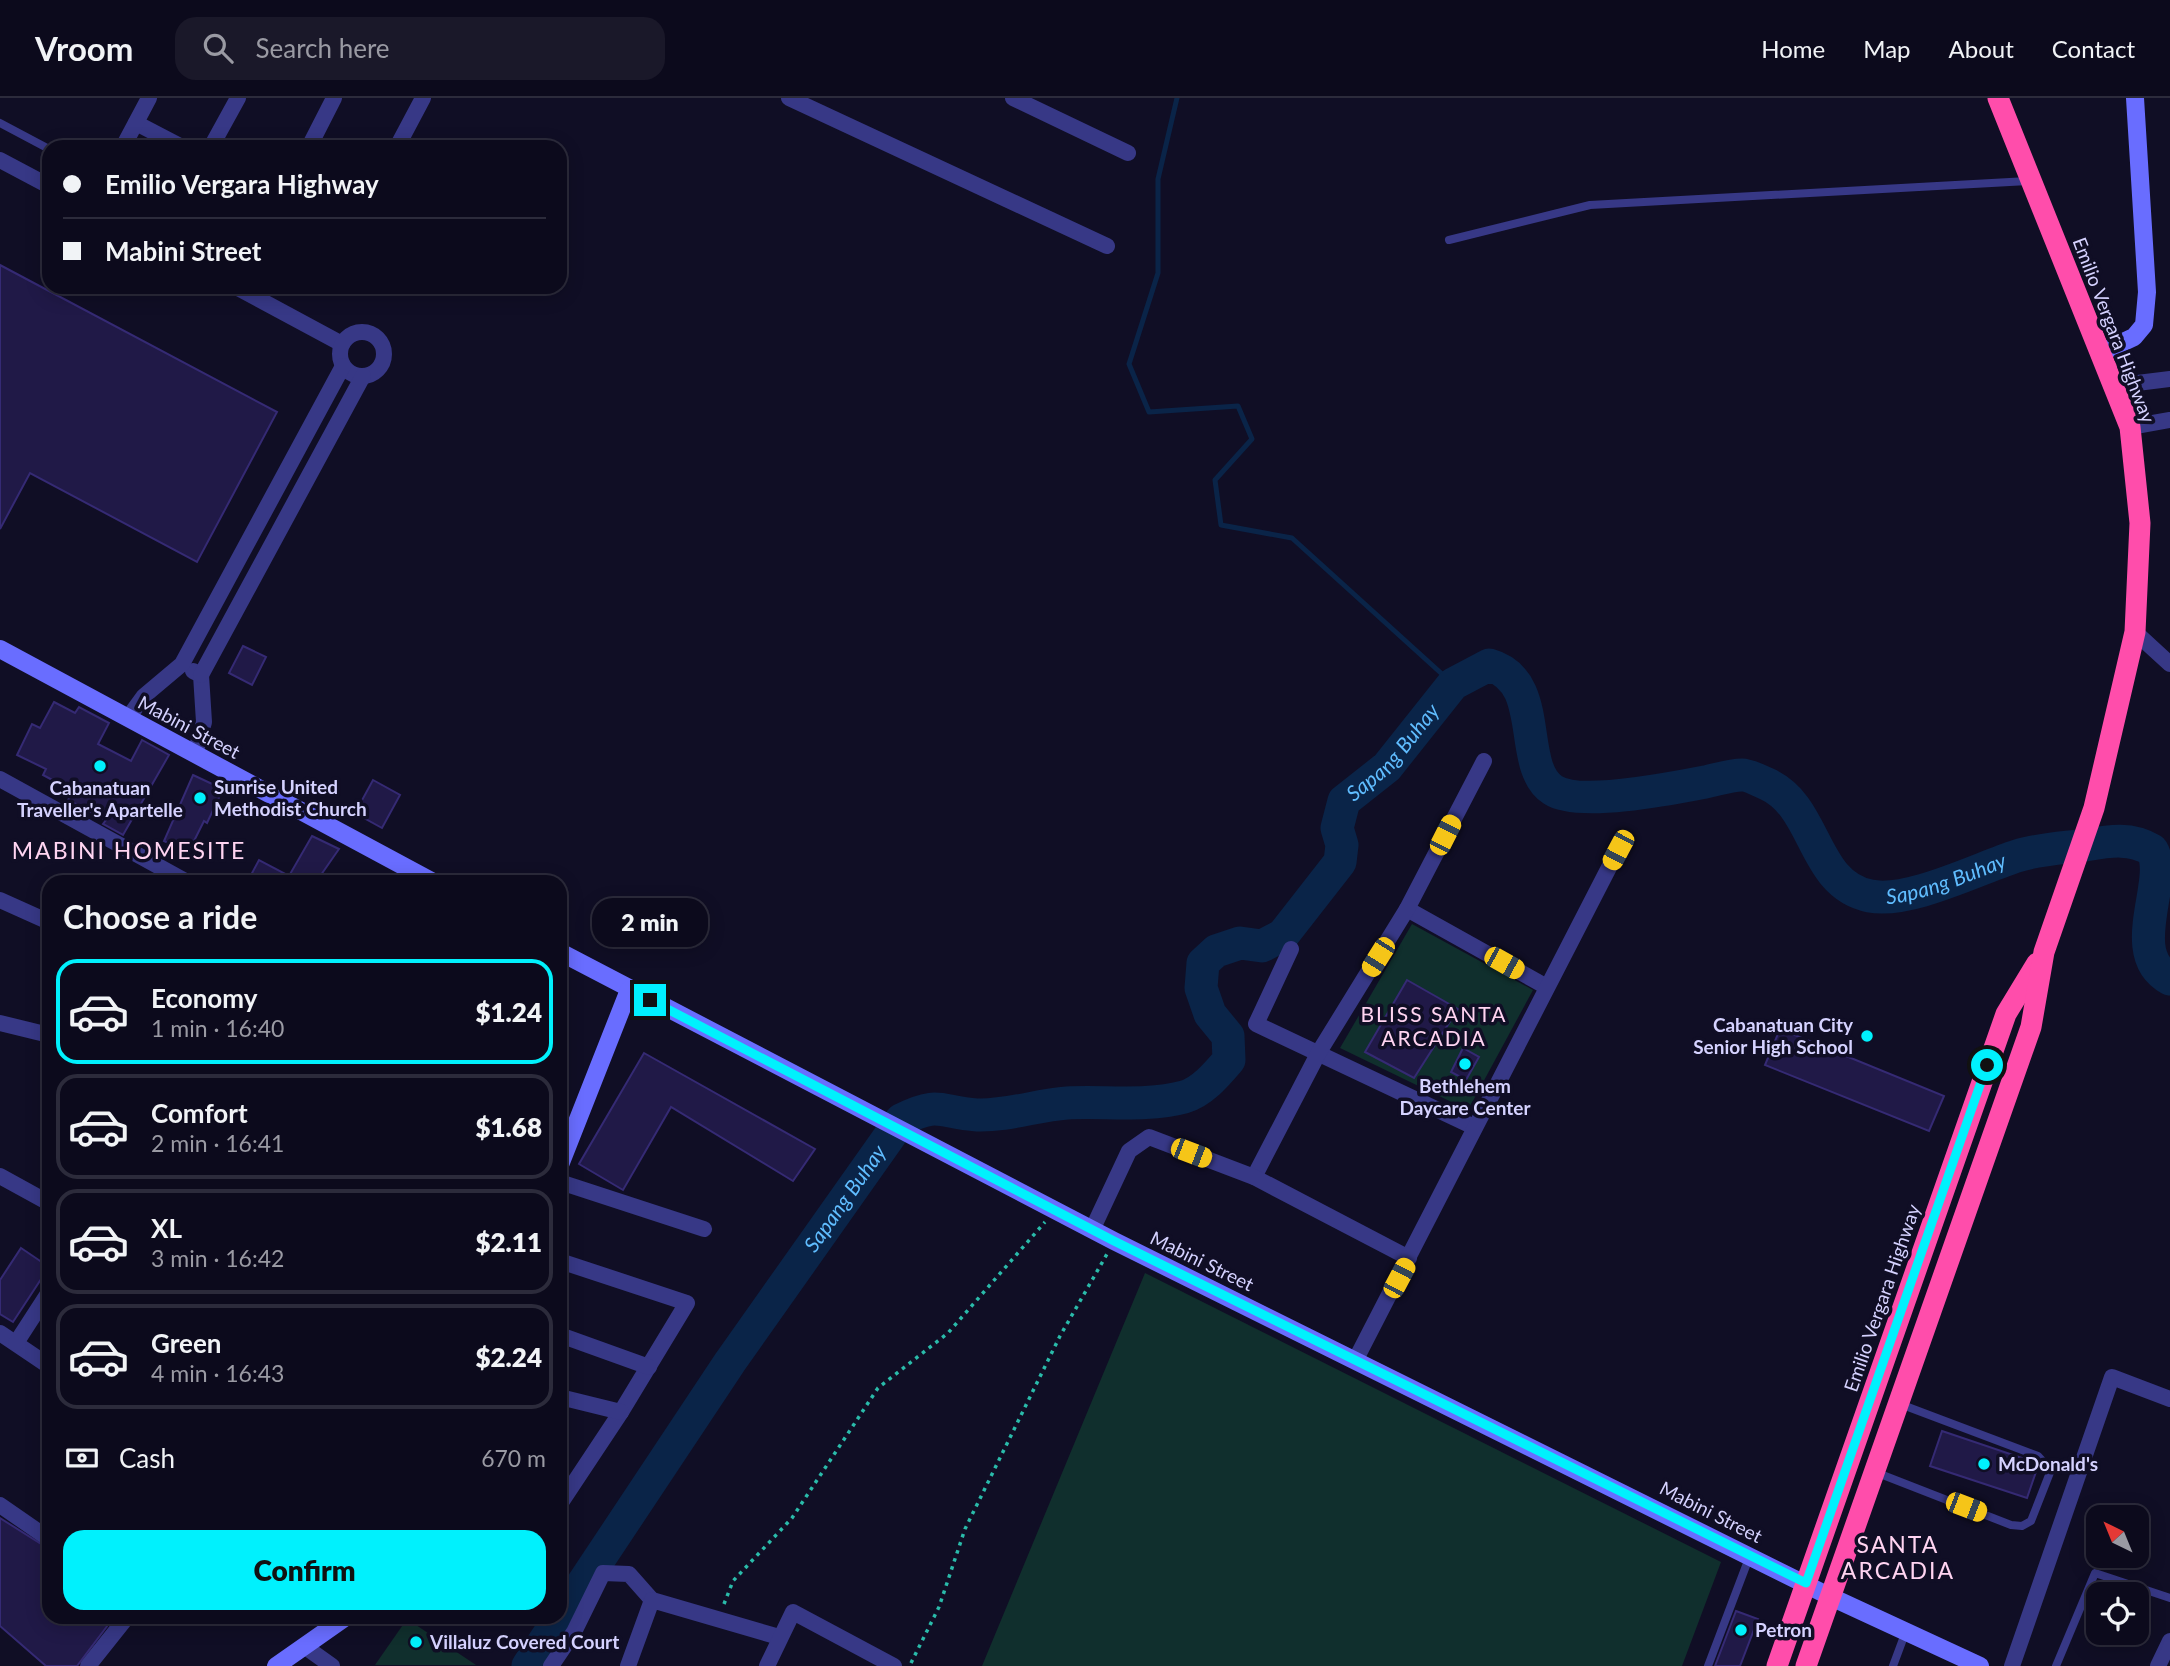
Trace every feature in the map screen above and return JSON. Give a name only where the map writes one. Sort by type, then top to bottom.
[{"type":"highway","name":"Emilio Vergara Highway","points":[[1806,1666],[2031,1027],[2043,952],[2094,808],[2136,632],[2140,523],[2130,428],[1998,98]]},
{"type":"highway","name":"Emilio Vergara Highway","points":[[1777,1666],[2006,1014],[2043,952]]},
{"type":"main road","points":[[2100,353],[2134,337],[2144,325],[2147,292],[2135,98]]},
{"type":"main road","name":"Mabini Street","points":[[0,649],[420,875]]},
{"type":"main road","name":"Mabini Street","points":[[567,956],[1092,1230],[1831,1597],[1980,1666]]},
{"type":"main road","points":[[567,1147],[629,990]]},
{"type":"main road","points":[[276,1666],[336,1624]]},
{"type":"street","points":[[126,140],[149,98]]},
{"type":"street","points":[[215,140],[238,98]]},
{"type":"street","points":[[313,140],[334,98]]},
{"type":"street","points":[[401,140],[423,98]]},
{"type":"street","points":[[789,98],[1107,246]]},
{"type":"street","points":[[1013,98],[1128,153]]},
{"type":"street","points":[[136,123],[169,140]]},
{"type":"street","points":[[0,160],[42,182]]},
{"type":"street","points":[[249,294],[342,344]]},
{"type":"street","points":[[128,718],[144,696],[182,664],[343,366],[340,352],[342,344],[352,334],[366,331],[383,344],[382,365],[377,371],[363,376],[355,375],[343,366]]},
{"type":"street","points":[[195,754],[204,722],[201,675],[363,376]]},
{"type":"street","points":[[2113,386],[2170,379]]},
{"type":"street","points":[[2130,428],[2170,420]]},
{"type":"street","points":[[2136,632],[2170,664]]},
{"type":"street","points":[[182,664],[201,675]]},
{"type":"street","points":[[1254,1177],[1319,1052],[1407,909],[1484,761]]},
{"type":"street","points":[[0,779],[174,875]]},
{"type":"street","points":[[1356,1359],[1545,986],[1618,850]]},
{"type":"street","points":[[0,900],[42,919]]},
{"type":"street","points":[[1407,909],[1545,986]]},
{"type":"street","points":[[1291,948],[1256,1024],[1474,1127]]},
{"type":"street","points":[[0,1023],[42,1033]]},
{"type":"street","points":[[1092,1230],[1129,1151],[1149,1137],[1254,1177],[1409,1258]]},
{"type":"street","points":[[0,1176],[42,1199]]},
{"type":"street","points":[[567,1184],[704,1229]]},
{"type":"street","points":[[567,1263],[687,1303],[621,1412],[567,1480]]},
{"type":"street","points":[[16,1343],[42,1303]]},
{"type":"street","points":[[0,1333],[42,1361]]},
{"type":"street","points":[[567,1338],[649,1367]]},
{"type":"street","points":[[2012,1666],[2112,1377],[2170,1399]]},
{"type":"street","points":[[567,1398],[621,1412]]},
{"type":"street","points":[[0,1505],[42,1534]]},
{"type":"street","points":[[551,1666],[574,1632],[603,1573],[629,1574],[652,1600],[779,1637]]},
{"type":"street","points":[[628,1666],[652,1600]]},
{"type":"street","points":[[767,1666],[793,1612],[894,1666]]},
{"type":"street","points":[[88,1666],[121,1624]]},
{"type":"street","points":[[2158,1666],[2170,1642]]},
{"type":"street","points":[[304,1646],[332,1666]]},
{"type":"lane","points":[[0,123],[42,145]]},
{"type":"lane","points":[[1449,240],[1590,205],[2031,181]]},
{"type":"lane","points":[[1875,1472],[2011,1525],[2022,1526],[2031,1521],[2051,1470],[2038,1456],[1899,1404]]},
{"type":"lane","points":[[1708,1666],[1750,1555]]},
{"type":"lane","points":[[2056,1666],[2095,1573],[2170,1598]]},
{"type":"lane","points":[[1893,1666],[1906,1631]]},
{"type":"path","points":[[718,1619],[733,1581],[792,1518],[878,1388],[948,1333],[1051,1215]]},
{"type":"path","points":[[909,1666],[939,1607],[965,1529],[1060,1336],[1111,1246]]},
{"type":"green space","points":[[1412,924],[1533,990],[1468,1110],[1340,1048]]},
{"type":"green space","points":[[1145,1273],[1721,1562],[1682,1666],[982,1666]]},
{"type":"green space","name":"Villaluz Covered Court","points":[[404,1624],[414,1624],[476,1665],[375,1665]]},
{"type":"building","points":[[0,265],[42,287],[42,294],[55,294],[277,412],[197,562],[30,473],[0,529]]},
{"type":"building","points":[[243,646],[266,657],[252,685],[229,673]]},
{"type":"building","points":[[54,702],[75,713],[79,707],[109,723],[98,744],[131,761],[142,740],[169,755],[123,835],[103,824],[106,820],[68,800],[73,791],[43,775],[46,769],[17,755],[32,724],[40,728]]},
{"type":"building","points":[[193,775],[223,789],[207,823],[204,821],[188,853],[164,841]]},
{"type":"building","points":[[373,780],[400,795],[382,828],[355,813]]},
{"type":"building","points":[[312,836],[339,849],[321,875],[290,875]]},
{"type":"building","points":[[259,860],[287,875],[251,875]]},
{"type":"building","points":[[1407,980],[1458,1009],[1414,1078],[1365,1052]]},
{"type":"building","points":[[1780,1029],[1944,1096],[1929,1131],[1765,1065]]},
{"type":"building","name":"Bethlehem Daycare Center","points":[[1463,1048],[1479,1057],[1466,1080],[1451,1072]]},
{"type":"building","points":[[644,1053],[815,1149],[793,1181],[671,1107],[623,1190],[579,1164]]},
{"type":"building","points":[[21,1248],[42,1262],[42,1278],[13,1322],[0,1314],[0,1280]]},
{"type":"building","name":"McDonald's","points":[[1942,1431],[2034,1462],[2038,1466],[2027,1498],[1930,1466]]},
{"type":"building","points":[[0,1518],[42,1545],[42,1624],[109,1624],[77,1666],[46,1666],[0,1626]]},
{"type":"building","name":"Petron","points":[[1736,1611],[1758,1619],[1740,1666],[1715,1666]]},
{"type":"waterway","points":[[1177,98],[1158,179],[1158,273],[1129,364],[1149,412],[1238,406],[1252,439],[1215,480],[1221,525],[1292,538],[1453,684]]},
{"type":"waterway","name":"Sapang Buhay","points":[[567,1607],[730,1362],[901,1120],[932,1109],[989,1115],[1067,1103],[1155,1102],[1191,1095],[1203,1087],[1229,1060],[1228,1036],[1210,1014],[1201,988],[1203,963],[1216,951],[1240,943],[1262,946],[1283,935],[1340,862],[1342,845],[1337,828],[1344,801],[1387,767],[1453,684],[1489,665],[1507,674],[1518,688],[1525,705],[1536,763],[1542,778],[1553,790],[1566,795],[1604,797],[1733,776],[1751,777],[1784,795],[1796,810],[1836,877],[1851,889],[1870,896],[1886,897],[1924,890],[2034,852],[2111,841],[2144,846],[2152,850],[2156,863],[2148,935],[2150,952],[2156,967],[2170,979]]},
{"type":"waterway","name":"Sapang Buhay","points":[[528,1666],[556,1624]]},
{"type":"place","name":"Cabanatuan Traveller's Apartelle","points":[[100,766]]},
{"type":"place","name":"Sunrise United Methodist Church","points":[[200,798]]},
{"type":"place","name":"Cabanatuan City Senior High School","points":[[1867,1036]]},
{"type":"place","name":"Bethlehem Daycare Center","points":[[1465,1064]]},
{"type":"place","name":"McDonald's","points":[[1984,1464]]},
{"type":"place","name":"Petron","points":[[1741,1630]]},
{"type":"place","name":"Villaluz Covered Court","points":[[416,1642]]},
{"type":"district","name":"MABINI HOMESITE","points":[[129,851]]},
{"type":"district","name":"BLISS SANTA ARCADIA","points":[[1434,1027]]},
{"type":"district","name":"SANTA ARCADIA","points":[[1898,1558]]},
{"type":"route","points":[[650,1000],[694,1020],[1114,1241],[1806,1583],[1987,1065]]}]
